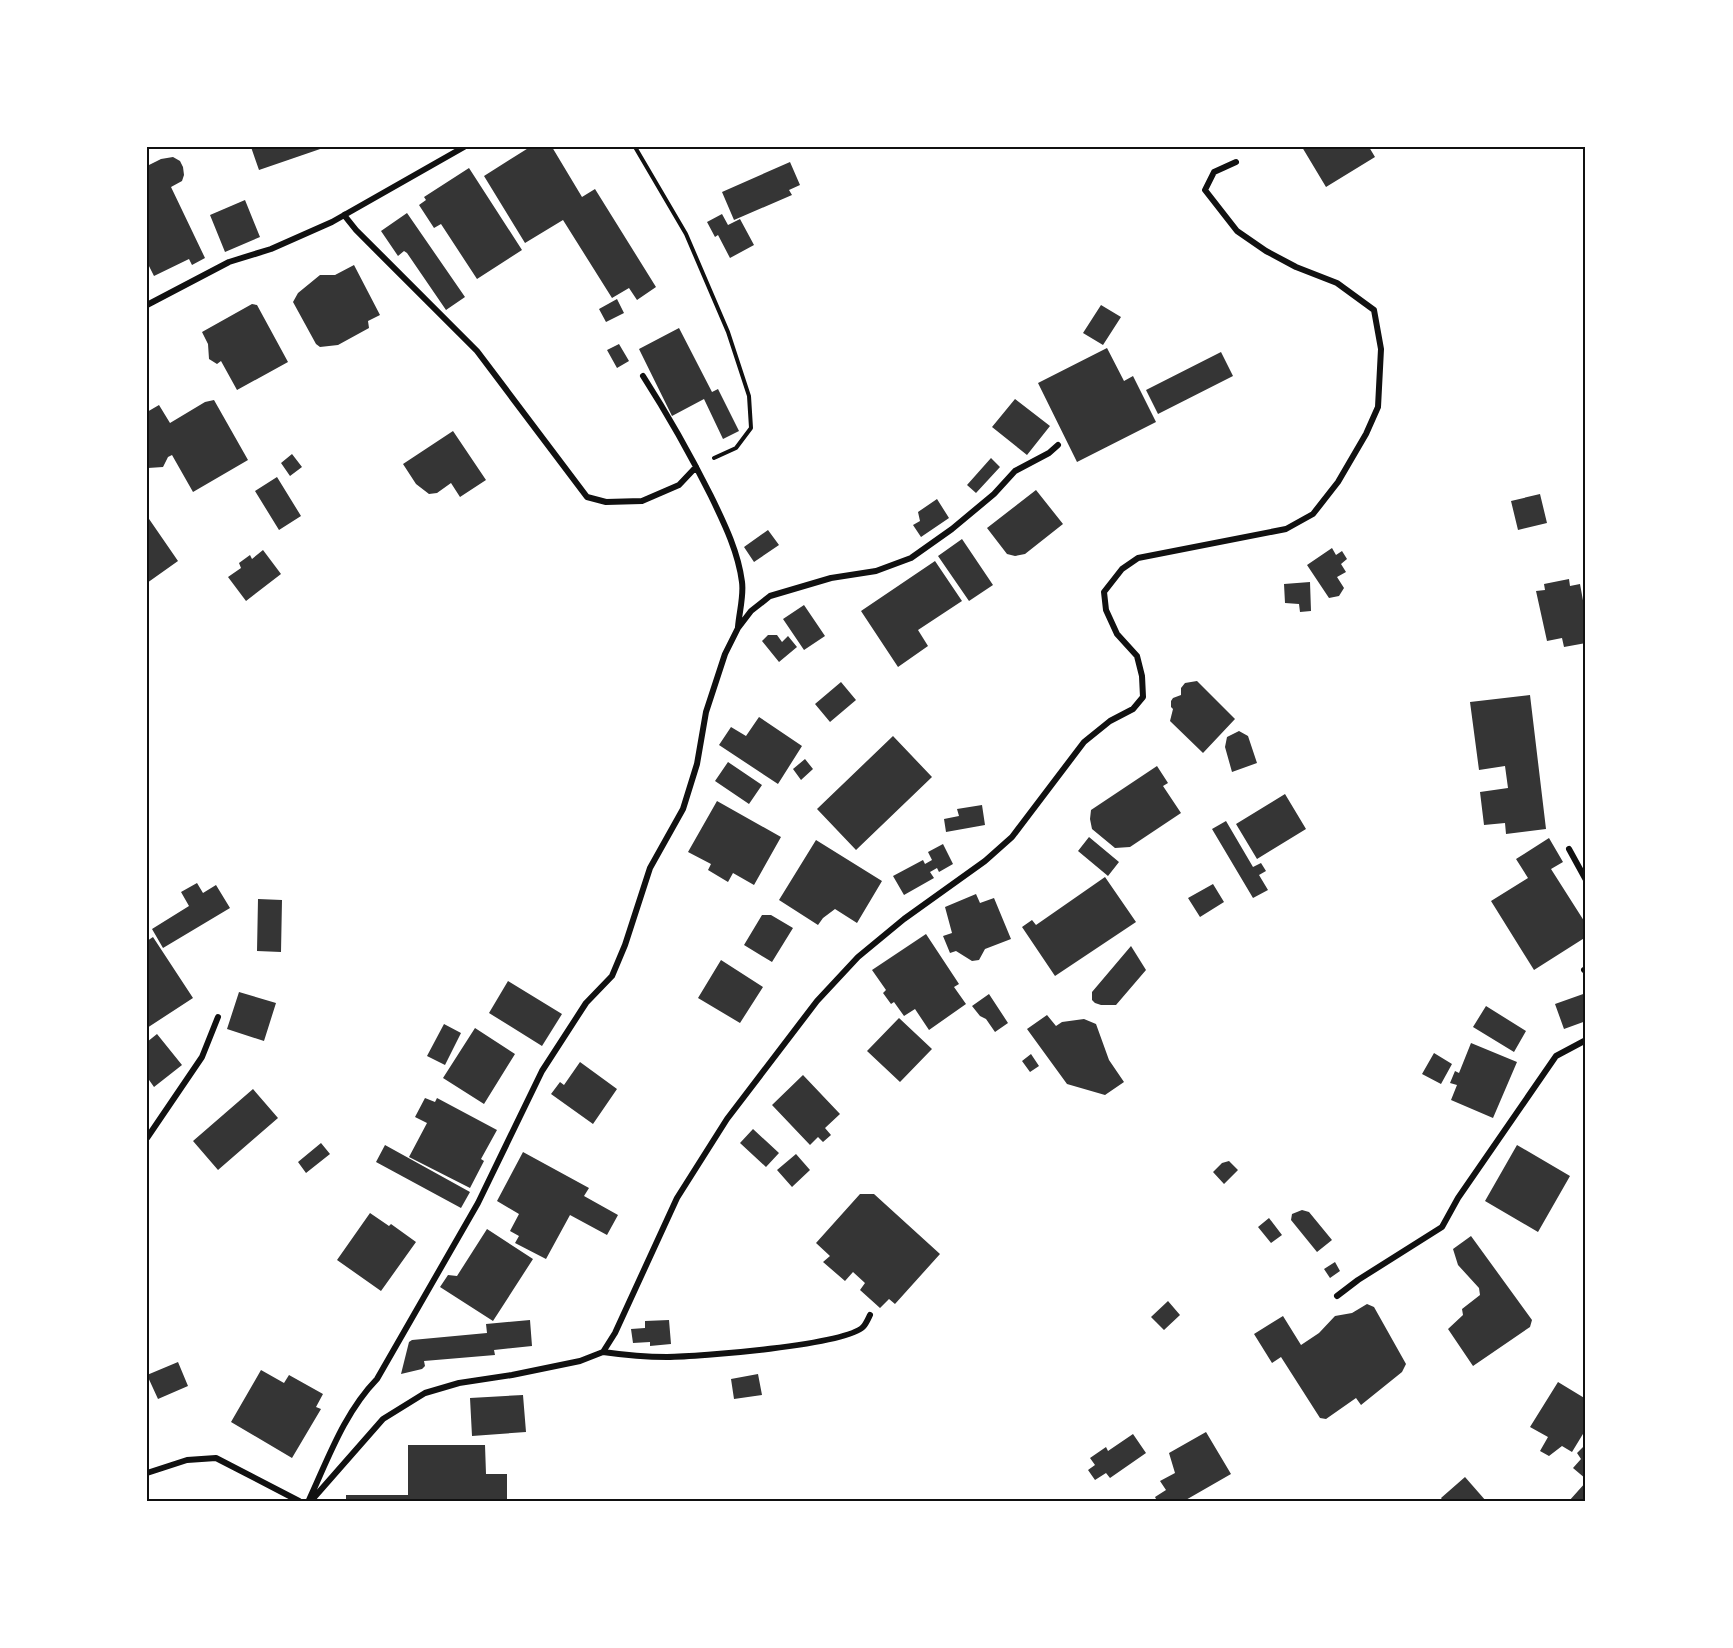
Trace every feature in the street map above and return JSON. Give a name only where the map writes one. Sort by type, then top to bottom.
[{"type":"street","points":[[147,305],[229,262],[271,249],[344,215],[464,147]]},
{"type":"street","points":[[603,1352],[629,1304],[677,1198],[727,1119],[817,1001],[858,957],[904,919],[985,861],[1012,837],[1084,742],[1110,721],[1133,709],[1143,698],[1142,676],[1137,656],[1117,634],[1106,610],[1104,592],[1122,569],[1138,558],[1286,529],[1313,514],[1338,482],[1366,434],[1378,407],[1381,349],[1374,310],[1337,284],[1296,267],[1266,251],[1237,231],[1205,190],[1214,172],[1236,162]]},
{"type":"street","points":[[344,215],[477,351],[587,496],[606,502],[642,501],[679,485],[696,467]]},
{"type":"street","points":[[643,376],[667,413],[696,467],[718,511],[739,563],[742,585],[738,628]]},
{"type":"street","points":[[310,1501],[341,1431],[363,1393],[376,1379],[478,1203],[542,1071],[586,1003],[612,976],[650,868],[683,809],[697,764],[706,712],[725,654],[738,628],[751,611],[770,596],[831,578],[876,571],[911,558],[994,495],[1015,471],[1049,453],[1058,445]]},
{"type":"street","points":[[1569,849],[1586,880]]},
{"type":"street","points":[[147,1138],[202,1057],[218,1017]]},
{"type":"street","points":[[1336,1296],[1442,1227],[1458,1198],[1556,1056],[1586,1040]]},
{"type":"street","points":[[310,1501],[383,1419],[425,1393],[459,1383],[580,1361],[603,1352],[630,1356],[669,1357],[718,1354],[836,1339],[862,1328],[870,1315]]},
{"type":"street","points":[[147,1473],[187,1460],[216,1458],[299,1501]]},
{"type":"path","points":[[635,147],[686,234],[728,332],[749,396],[751,428],[736,448],[696,467]]},
{"type":"building","points":[[251,147],[326,147],[259,170]]},
{"type":"building","points":[[530,147],[552,147],[582,197],[595,189],[656,287],[637,300],[629,288],[612,298],[563,220],[525,243],[484,176]]},
{"type":"building","points":[[1302,147],[1369,147],[1375,157],[1326,187]]},
{"type":"building","points":[[173,157],[180,161],[184,175],[182,181],[171,187],[205,258],[192,265],[189,259],[154,276],[147,262],[147,166],[161,159]]},
{"type":"building","points":[[790,162],[800,185],[789,190],[792,195],[734,220],[722,192]]},
{"type":"building","points":[[469,168],[522,250],[477,279],[441,224],[434,228],[419,205],[426,200],[424,197]]},
{"type":"building","points":[[245,200],[260,237],[225,252],[210,215]]},
{"type":"building","points":[[407,213],[465,297],[446,310],[407,253],[404,251],[398,256],[381,231]]},
{"type":"building","points":[[722,214],[728,225],[740,219],[754,245],[730,258],[718,235],[715,237],[707,222]]},
{"type":"building","points":[[354,265],[380,315],[368,321],[369,328],[338,345],[320,347],[316,344],[293,302],[298,293],[320,275],[335,275]]},
{"type":"building","points":[[617,299],[624,313],[606,322],[599,309]]},
{"type":"building","points":[[252,304],[257,305],[288,362],[237,390],[221,361],[217,364],[209,359],[208,344],[202,332]]},
{"type":"building","points":[[1101,305],[1121,317],[1103,345],[1083,333]]},
{"type":"building","points":[[679,328],[712,392],[718,389],[739,431],[723,439],[704,399],[672,416],[639,349]]},
{"type":"building","points":[[619,344],[629,361],[617,368],[607,350]]},
{"type":"building","points":[[1107,348],[1124,381],[1133,376],[1156,422],[1077,462],[1038,383]]},
{"type":"building","points":[[1221,352],[1233,376],[1158,414],[1146,390]]},
{"type":"building","points":[[1015,399],[1050,426],[1027,455],[992,427]]},
{"type":"building","points":[[214,400],[248,460],[193,492],[172,455],[168,457],[163,467],[148,468],[147,412],[159,405],[170,423],[205,402]]},
{"type":"building","points":[[453,431],[486,480],[460,497],[451,483],[437,493],[429,494],[416,484],[403,464]]},
{"type":"building","points":[[292,454],[302,467],[290,476],[281,463]]},
{"type":"building","points":[[991,458],[1000,467],[976,493],[967,485]]},
{"type":"building","points":[[277,477],[301,516],[279,530],[255,491]]},
{"type":"building","points":[[1036,490],[1063,524],[1025,554],[1015,556],[1007,554],[987,528]]},
{"type":"building","points":[[1540,494],[1547,523],[1518,530],[1511,501]]},
{"type":"building","points":[[937,499],[949,518],[921,537],[913,525],[920,521],[918,512]]},
{"type":"building","points":[[147,516],[178,561],[147,583]]},
{"type":"building","points":[[768,530],[779,545],[754,562],[744,547]]},
{"type":"building","points":[[962,539],[993,585],[969,601],[938,556]]},
{"type":"building","points":[[1332,548],[1336,555],[1342,551],[1347,559],[1341,564],[1346,572],[1337,577],[1344,588],[1339,596],[1329,598],[1307,565]]},
{"type":"building","points":[[263,550],[281,574],[246,601],[228,577],[241,568],[239,563],[250,555],[252,559]]},
{"type":"building","points":[[935,561],[962,601],[918,630],[928,646],[898,667],[861,611]]},
{"type":"building","points":[[1569,579],[1570,586],[1580,584],[1584,606],[1586,606],[1586,643],[1564,647],[1562,638],[1547,641],[1536,591],[1545,590],[1544,584]]},
{"type":"building","points":[[1310,582],[1311,611],[1300,612],[1299,604],[1285,603],[1284,584]]},
{"type":"building","points":[[804,605],[825,636],[804,650],[783,619]]},
{"type":"building","points":[[768,635],[777,635],[782,642],[788,636],[797,647],[779,662],[762,641]]},
{"type":"building","points":[[1197,681],[1235,719],[1203,753],[1170,721],[1173,698],[1181,695],[1181,688],[1185,683]]},
{"type":"building","points":[[841,682],[856,700],[830,722],[815,704]]},
{"type":"building","points":[[1530,695],[1546,829],[1506,834],[1505,823],[1484,825],[1480,792],[1508,788],[1505,766],[1479,770],[1470,702]]},
{"type":"building","points":[[759,717],[802,746],[778,784],[719,745],[731,727],[746,736]]},
{"type":"building","points":[[1239,731],[1248,736],[1257,763],[1232,772],[1225,747],[1227,737]]},
{"type":"building","points":[[893,736],[932,777],[856,850],[817,809]]},
{"type":"building","points":[[805,759],[813,769],[801,780],[793,769]]},
{"type":"building","points":[[728,762],[762,785],[749,804],[715,781]]},
{"type":"building","points":[[1157,766],[1168,783],[1163,786],[1181,813],[1130,847],[1115,848],[1092,829],[1091,810]]},
{"type":"building","points":[[1285,794],[1306,829],[1257,859],[1236,824]]},
{"type":"building","points":[[717,801],[781,837],[754,885],[733,873],[728,882],[708,870],[711,864],[688,852]]},
{"type":"building","points":[[982,805],[985,825],[946,832],[944,819],[959,816],[957,809]]},
{"type":"building","points":[[1226,821],[1253,867],[1261,863],[1266,871],[1259,875],[1268,890],[1253,898],[1212,829]]},
{"type":"building","points":[[1089,837],[1119,862],[1108,876],[1078,851]]},
{"type":"building","points":[[1549,838],[1563,862],[1551,869],[1586,924],[1586,937],[1534,970],[1491,901],[1528,878],[1516,859]]},
{"type":"building","points":[[816,840],[882,881],[857,923],[835,909],[818,925],[779,900]]},
{"type":"building","points":[[943,844],[953,864],[939,872],[937,868],[930,872],[934,878],[904,895],[893,876],[923,860],[925,864],[932,860],[928,852]]},
{"type":"building","points":[[1105,877],[1136,922],[1055,976],[1022,927],[1032,920],[1036,925]]},
{"type":"building","points":[[197,883],[203,893],[216,885],[230,908],[163,948],[152,929],[189,906],[181,892]]},
{"type":"building","points":[[1213,884],[1224,902],[1200,917],[1188,898]]},
{"type":"building","points":[[976,894],[980,903],[994,898],[1011,939],[985,949],[979,960],[972,961],[956,951],[950,953],[943,936],[952,933],[945,907]]},
{"type":"building","points":[[258,899],[282,900],[281,952],[257,951]]},
{"type":"building","points":[[762,915],[771,915],[793,928],[772,962],[744,945]]},
{"type":"building","points":[[926,934],[959,984],[954,987],[966,1004],[929,1030],[915,1009],[904,1016],[894,1002],[891,1004],[883,993],[886,990],[872,970]]},
{"type":"building","points":[[153,937],[193,998],[147,1028],[147,941]]},
{"type":"building","points":[[1131,946],[1146,970],[1116,1005],[1095,1003],[1092,1000],[1092,992]]},
{"type":"building","points":[[721,960],[763,987],[740,1023],[698,998]]},
{"type":"building","points":[[508,981],[562,1014],[542,1046],[489,1013]]},
{"type":"building","points":[[239,992],[276,1003],[264,1041],[227,1029]]},
{"type":"building","points":[[1586,993],[1586,1021],[1564,1029],[1555,1004]]},
{"type":"building","points":[[989,994],[1008,1023],[995,1032],[986,1019],[980,1016],[972,1006]]},
{"type":"building","points":[[1486,1006],[1526,1031],[1514,1052],[1473,1027]]},
{"type":"building","points":[[1047,1015],[1056,1026],[1062,1022],[1084,1019],[1096,1024],[1109,1060],[1124,1082],[1105,1095],[1067,1084],[1027,1029]]},
{"type":"building","points":[[899,1018],[932,1049],[900,1082],[867,1051]]},
{"type":"building","points":[[444,1024],[461,1033],[445,1065],[427,1056]]},
{"type":"building","points":[[475,1028],[515,1054],[484,1104],[443,1078]]},
{"type":"building","points":[[157,1034],[182,1065],[154,1087],[147,1077],[147,1042]]},
{"type":"building","points":[[1471,1043],[1517,1062],[1493,1118],[1451,1100],[1457,1085],[1450,1083],[1455,1071],[1459,1073]]},
{"type":"building","points":[[1434,1053],[1452,1064],[1441,1084],[1422,1074]]},
{"type":"building","points":[[1031,1054],[1039,1066],[1030,1072],[1022,1061]]},
{"type":"building","points":[[580,1062],[617,1089],[593,1124],[551,1094],[560,1082],[564,1085]]},
{"type":"building","points":[[803,1075],[840,1114],[825,1128],[831,1135],[823,1142],[818,1137],[810,1145],[772,1105]]},
{"type":"building","points":[[253,1089],[278,1118],[218,1170],[193,1141]]},
{"type":"building","points":[[425,1098],[435,1102],[437,1098],[497,1130],[481,1159],[484,1161],[470,1188],[409,1157],[427,1123],[415,1117]]},
{"type":"building","points":[[753,1129],[779,1153],[766,1167],[740,1143]]},
{"type":"building","points":[[321,1143],[330,1154],[306,1173],[298,1162]]},
{"type":"building","points":[[385,1145],[470,1192],[461,1208],[376,1162]]},
{"type":"building","points":[[1517,1145],[1570,1176],[1538,1232],[1485,1201]]},
{"type":"building","points":[[523,1152],[589,1188],[584,1196],[618,1215],[607,1235],[570,1215],[546,1259],[515,1243],[519,1236],[510,1231],[519,1214],[497,1201]]},
{"type":"building","points":[[796,1154],[810,1170],[792,1187],[777,1170]]},
{"type":"building","points":[[1229,1161],[1238,1170],[1224,1184],[1213,1172],[1222,1163]]},
{"type":"building","points":[[860,1194],[874,1194],[940,1254],[895,1304],[889,1299],[880,1308],[860,1290],[865,1283],[853,1272],[845,1281],[823,1262],[830,1256],[816,1243]]},
{"type":"building","points":[[1302,1210],[1309,1212],[1332,1240],[1317,1252],[1291,1220],[1292,1214]]},
{"type":"building","points":[[370,1213],[389,1226],[391,1224],[416,1242],[381,1291],[337,1260]]},
{"type":"building","points":[[1269,1218],[1282,1235],[1271,1243],[1258,1227]]},
{"type":"building","points":[[487,1229],[533,1259],[493,1321],[440,1287],[448,1275],[457,1276]]},
{"type":"building","points":[[1471,1236],[1532,1320],[1530,1327],[1473,1366],[1448,1329],[1463,1315],[1462,1309],[1480,1295],[1479,1288],[1458,1265],[1453,1249]]},
{"type":"building","points":[[1335,1262],[1340,1271],[1330,1278],[1324,1269]]},
{"type":"building","points":[[1168,1301],[1180,1315],[1164,1330],[1151,1317]]},
{"type":"building","points":[[1367,1304],[1374,1307],[1406,1364],[1402,1372],[1361,1405],[1356,1398],[1326,1419],[1320,1418],[1281,1357],[1272,1363],[1254,1334],[1283,1316],[1301,1345],[1319,1333],[1335,1316],[1352,1313]]},
{"type":"building","points":[[530,1320],[532,1346],[494,1350],[495,1355],[424,1361],[425,1366],[422,1369],[401,1374],[409,1342],[412,1340],[487,1333],[486,1324]]},
{"type":"building","points":[[669,1320],[671,1344],[650,1346],[650,1342],[633,1343],[631,1329],[645,1328],[645,1321]]},
{"type":"building","points":[[178,1362],[188,1386],[158,1399],[147,1375]]},
{"type":"building","points":[[261,1370],[284,1383],[289,1375],[323,1394],[316,1407],[321,1409],[292,1458],[231,1422]]},
{"type":"building","points":[[758,1374],[762,1395],[734,1399],[731,1379]]},
{"type":"building","points":[[1558,1382],[1586,1399],[1586,1429],[1572,1452],[1562,1446],[1549,1456],[1540,1451],[1548,1437],[1530,1427]]},
{"type":"building","points":[[523,1395],[526,1432],[472,1436],[470,1398]]},
{"type":"building","points":[[1206,1432],[1231,1474],[1184,1501],[1177,1499],[1157,1501],[1155,1497],[1166,1490],[1160,1481],[1175,1473],[1169,1453]]},
{"type":"building","points":[[1133,1434],[1146,1453],[1110,1478],[1106,1473],[1095,1480],[1088,1470],[1095,1465],[1090,1458],[1106,1447],[1108,1451]]},
{"type":"building","points":[[1586,1444],[1586,1479],[1573,1468],[1581,1459],[1577,1453]]},
{"type":"building","points":[[408,1445],[485,1445],[486,1474],[507,1474],[507,1501],[346,1501],[346,1495],[408,1495]]},
{"type":"building","points":[[1465,1477],[1486,1501],[1443,1501],[1441,1498]]},
{"type":"building","points":[[1586,1482],[1586,1501],[1569,1501]]}]
